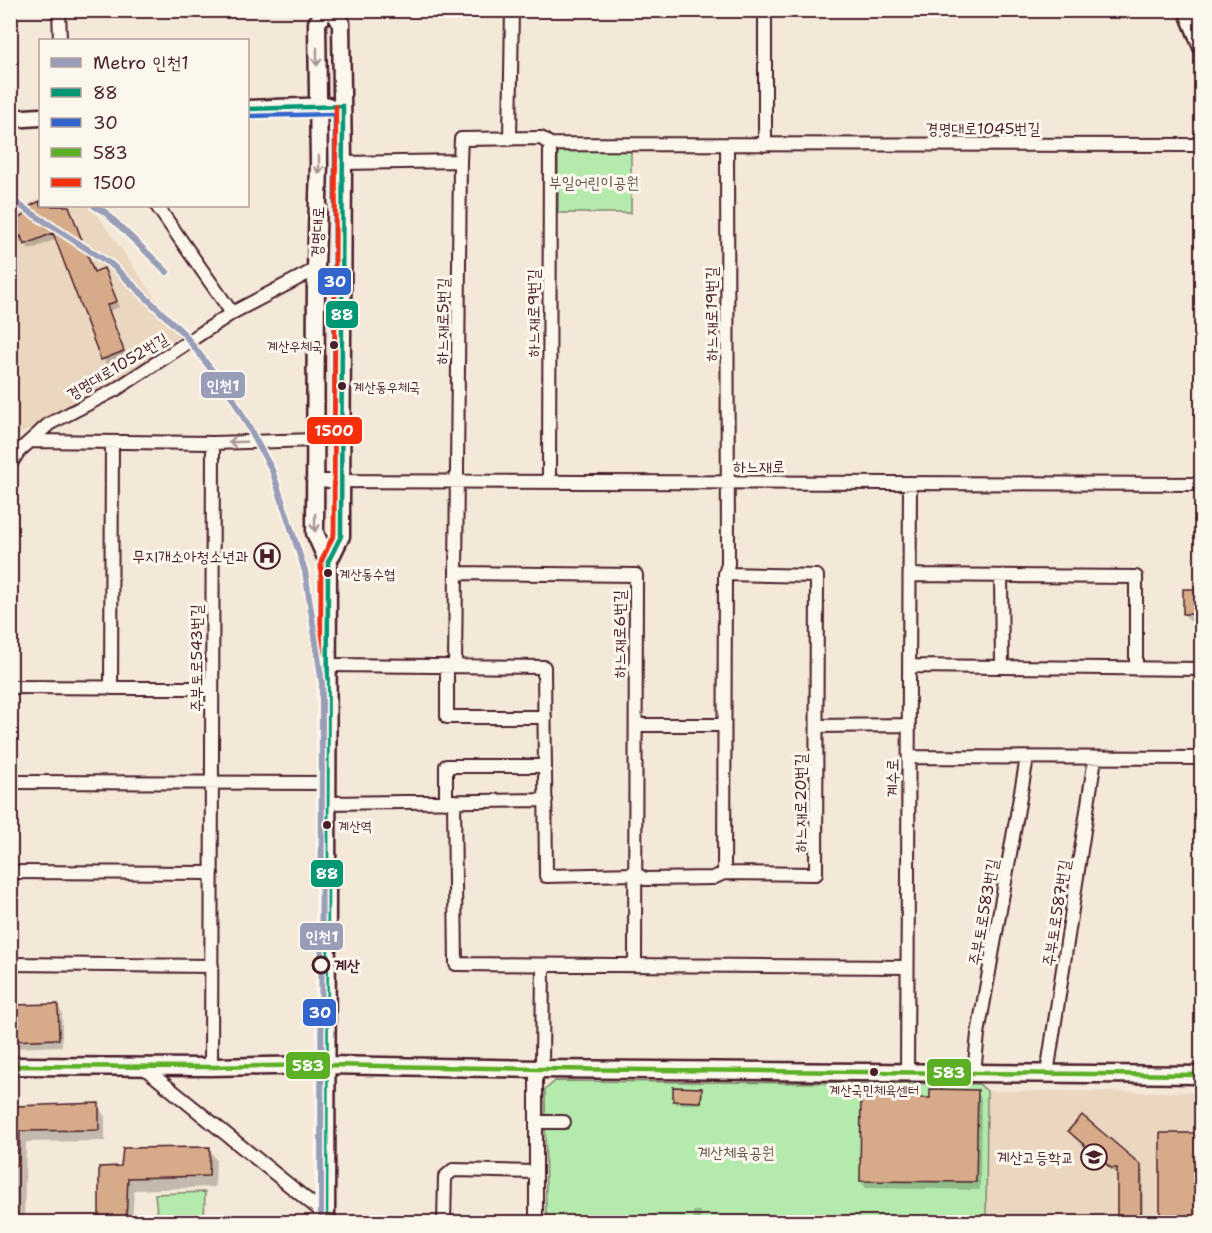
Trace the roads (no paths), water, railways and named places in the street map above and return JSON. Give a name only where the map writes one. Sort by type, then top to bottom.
[{"type":"street","points":[[59,10],[60,39]]},
{"type":"street","name":"경명대로","points":[[326,10],[317,23],[319,164],[316,269],[315,533],[328,562],[326,1219]]},
{"type":"street","name":"경명대로","points":[[328,562],[341,536],[342,23],[333,10]]},
{"type":"street","points":[[510,139],[512,10]]},
{"type":"street","points":[[765,10],[765,144]]},
{"type":"street","points":[[1187,10],[1202,47]]},
{"type":"street","points":[[249,109],[343,106]]},
{"type":"street","points":[[10,118],[39,117]]},
{"type":"street","name":"경명대로1045번길","points":[[460,161],[461,140],[541,138],[550,144],[1202,145]]},
{"type":"street","name":"하느재로9번길","points":[[549,482],[550,144]]},
{"type":"street","name":"하느재로19번길","points":[[727,145],[728,483]]},
{"type":"street","points":[[343,163],[460,161]]},
{"type":"street","name":"하느재로5번길","points":[[457,482],[460,161]]},
{"type":"street","points":[[157,207],[232,313]]},
{"type":"street","name":"경명대로1052번길","points":[[10,465],[18,452],[49,424],[115,390],[232,313],[316,269]]},
{"type":"street","points":[[31,441],[213,443],[316,440]]},
{"type":"street","points":[[111,688],[112,442]]},
{"type":"street","name":"주부토로543번길","points":[[212,1067],[213,443]]},
{"type":"street","name":"하느재로","points":[[316,481],[1202,484]]},
{"type":"street","points":[[457,482],[456,573],[447,717],[545,717]]},
{"type":"street","points":[[327,665],[544,667],[546,876],[636,874],[645,879],[713,878],[724,873],[725,574],[728,564],[728,483]]},
{"type":"street","name":"계수로","points":[[907,1072],[910,483]]},
{"type":"street","name":"하느재로6번길","points":[[456,573],[636,575],[635,965]]},
{"type":"street","name":"하느재로20번길","points":[[724,873],[816,874],[817,726],[817,576],[725,574]]},
{"type":"street","points":[[910,575],[1136,577],[1136,669]]},
{"type":"street","points":[[1001,576],[1002,667]]},
{"type":"street","points":[[909,666],[1202,669]]},
{"type":"street","points":[[10,687],[212,688]]},
{"type":"street","points":[[636,725],[724,725]]},
{"type":"street","points":[[817,726],[909,725]]},
{"type":"street","points":[[909,758],[1202,758]]},
{"type":"street","name":"주부토로583번길","points":[[974,1073],[978,1034],[1027,758]]},
{"type":"street","name":"주부토로587번길","points":[[1047,1074],[1095,758]]},
{"type":"street","points":[[545,766],[446,766],[450,802],[456,964],[907,967]]},
{"type":"street","points":[[10,782],[327,783]]},
{"type":"street","points":[[327,803],[546,800]]},
{"type":"street","points":[[10,872],[212,873]]},
{"type":"street","points":[[10,964],[212,966]]},
{"type":"street","points":[[536,1222],[536,1073],[542,1065],[543,965]]},
{"type":"street","points":[[10,1066],[326,1065],[1202,1075]]},
{"type":"street","points":[[142,1066],[326,1219]]},
{"type":"street","points":[[536,1122],[564,1122]]},
{"type":"street","points":[[444,1222],[445,1177],[453,1170],[536,1172]]},
{"type":"metro line","name":"인천1","points":[[10,199],[112,265],[184,334],[233,398],[272,470],[305,571],[322,683],[321,1222]]},
{"type":"metro line","name":"인천1","points":[[96,207],[105,212],[167,272]]},
{"type":"place","name":"계산우체국","points":[[334,345]]},
{"type":"place","name":"계산동우체국","points":[[342,386]]},
{"type":"place","name":"무지개소아청소년과","points":[[267,556]]},
{"type":"place","name":"계산동수협","points":[[328,573]]},
{"type":"place","name":"계산역","points":[[327,825]]},
{"type":"place","name":"계산","points":[[321,965]]},
{"type":"place","name":"계산국민체육센터","points":[[874,1072]]},
{"type":"place","name":"계산고등학교","points":[[1094,1157]]},
{"type":"park label","name":"부일어린이공원","points":[[594,182]]},
{"type":"park label","name":"계산체육공원","points":[[736,1152]]}]
